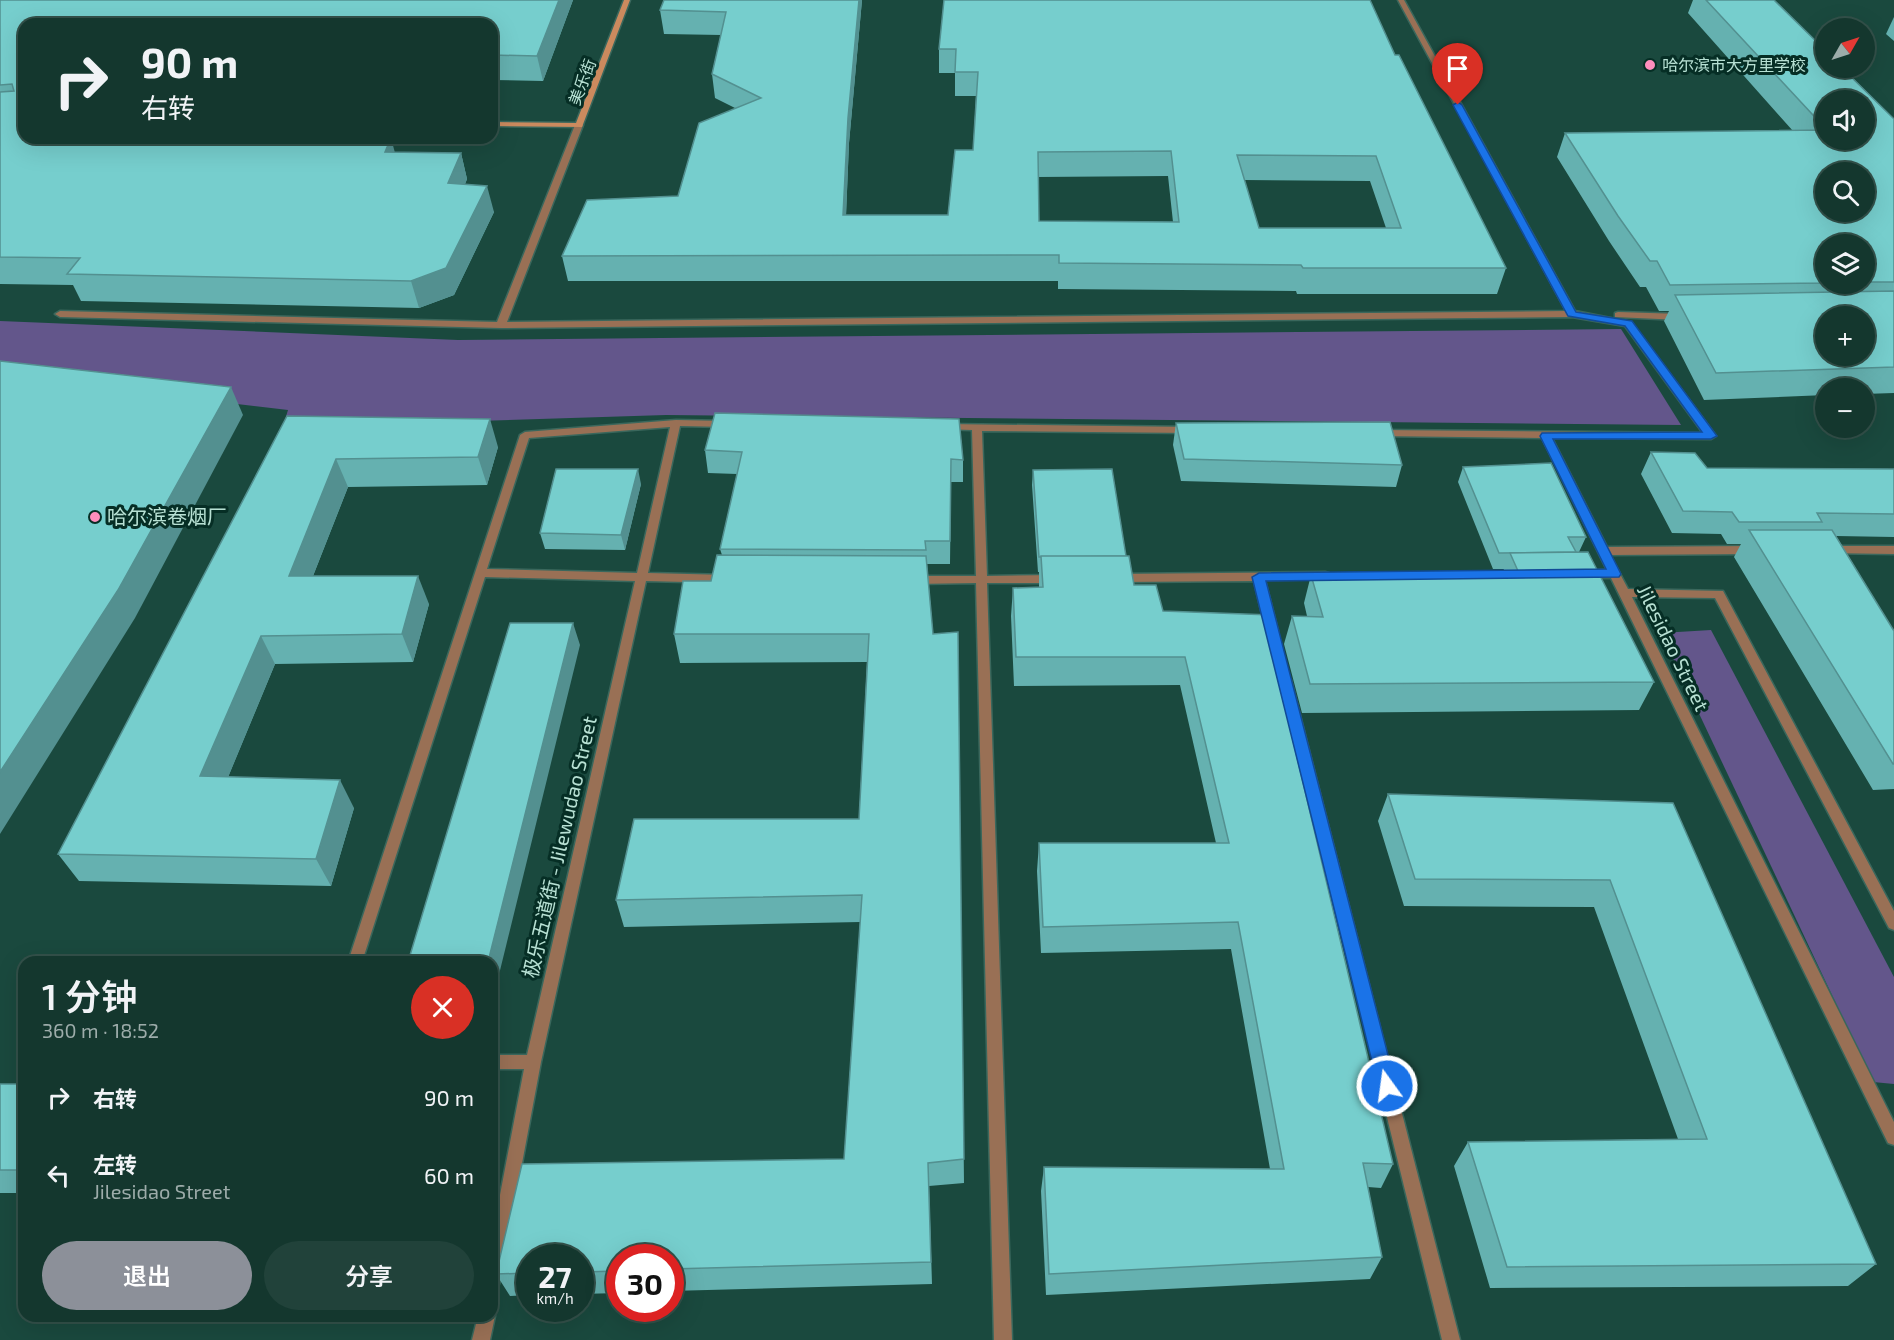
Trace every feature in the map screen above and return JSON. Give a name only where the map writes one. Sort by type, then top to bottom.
[{"type":"street","name":"美乐街","points":[[498,124],[579,125],[627,0]]},
{"type":"street","points":[[1401,0],[1572,314]]},
{"type":"street","points":[[501,325],[579,125]]},
{"type":"street","points":[[60,314],[501,325],[1572,314],[1696,317]]},
{"type":"street","points":[[1368,433],[1711,436],[1629,324],[1572,314]]},
{"type":"street","points":[[358,956],[525,435],[676,423],[734,424]]},
{"type":"street","name":"极乐五道街 - Jilewudao Street","points":[[498,1249],[533,1062],[676,423]]},
{"type":"street","points":[[931,427],[1202,431]]},
{"type":"street","points":[[977,427],[1003,1340]]},
{"type":"street","name":"Jilesidao Street","points":[[1546,436],[1894,1138]]},
{"type":"street","points":[[1603,551],[1766,550]]},
{"type":"street","points":[[1813,550],[1894,550]]},
{"type":"street","points":[[481,573],[736,579]]},
{"type":"street","points":[[1567,574],[1614,574]]},
{"type":"street","points":[[1109,579],[1342,576]]},
{"type":"street","points":[[1259,577],[1276,646]]},
{"type":"street","points":[[900,579],[1063,579]]},
{"type":"street","points":[[1623,593],[1719,594],[1894,924]]},
{"type":"street","points":[[1282,670],[1451,1340]]},
{"type":"street","points":[[498,1062],[533,1062]]},
{"type":"street","points":[[481,1340],[485,1322]]},
{"type":"shaded area","points":[[0,321],[458,340],[1621,329],[1681,425],[666,415],[378,424],[284,423],[288,410],[0,376]]},
{"type":"shaded area","points":[[1711,630],[1894,977],[1894,1084],[1873,1082],[1661,633]]},
{"type":"building","points":[[0,0],[559,0],[537,56],[498,55],[498,18],[18,18],[18,144],[388,144],[385,152],[461,153],[448,183],[487,186],[446,268],[411,281],[67,274],[80,258],[0,257],[0,92],[14,91],[12,84],[0,85]]},
{"type":"building","points":[[664,0],[859,0],[848,118],[843,215],[948,215],[955,150],[973,150],[978,72],[955,72],[956,49],[939,49],[944,0],[1370,0],[1395,55],[1399,55],[1506,268],[1303,268],[1301,265],[1059,263],[1059,255],[562,256],[587,200],[678,196],[699,123],[761,98],[712,74],[726,12],[660,10]],"holes":[[[1171,151],[1179,222],[1039,221],[1038,152]],[[1237,155],[1376,156],[1401,228],[1259,228]]]},
{"type":"building","points":[[1706,0],[1774,0],[1815,40],[1815,78],[1852,78],[1864,90],[1815,90],[1815,117]]},
{"type":"building","points":[[1875,100],[1894,119],[1894,282],[1875,282],[1875,234],[1815,234],[1815,283],[1670,285],[1657,261],[1650,261],[1618,216],[1565,133],[1815,130],[1815,150],[1875,150]]},
{"type":"building","points":[[1875,291],[1894,291],[1894,367],[1716,373],[1675,295],[1815,292],[1875,294]]},
{"type":"building","name":"哈尔滨卷烟厂","points":[[0,361],[231,387],[118,590],[0,772]]},
{"type":"building","points":[[715,413],[959,419],[963,460],[951,459],[950,541],[925,541],[926,550],[720,549],[742,452],[705,450]]},
{"type":"building","points":[[287,416],[490,419],[478,457],[336,459],[289,576],[418,576],[402,634],[261,636],[200,776],[340,780],[316,859],[58,854]]},
{"type":"building","points":[[1390,422],[1402,465],[1184,459],[1176,423]]},
{"type":"building","points":[[1651,452],[1695,453],[1707,468],[1894,469],[1894,514],[1817,513],[1822,522],[1739,522],[1732,512],[1683,511]]},
{"type":"building","points":[[1551,463],[1586,537],[1568,537],[1576,552],[1499,553],[1463,467]]},
{"type":"building","points":[[556,469],[638,469],[621,535],[540,533]]},
{"type":"building","points":[[1112,469],[1126,556],[1039,557],[1033,470]]},
{"type":"building","points":[[1749,530],[1832,530],[1894,631],[1894,764],[1893,764]]},
{"type":"building","points":[[1588,552],[1654,682],[1310,684],[1292,616],[1323,617],[1311,575],[1518,571],[1510,553]]},
{"type":"building","points":[[717,555],[926,556],[933,634],[958,632],[964,1159],[928,1163],[931,1262],[684,1269],[684,1244],[606,1244],[606,1271],[594,1272],[594,1244],[516,1244],[516,1273],[498,1274],[522,1164],[844,1159],[862,895],[616,900],[634,819],[859,819],[869,634],[674,634],[683,581],[711,581]]},
{"type":"building","points":[[1041,556],[1129,556],[1134,585],[1156,585],[1163,611],[1274,615],[1292,685],[1280,685],[1393,1164],[1363,1163],[1382,1257],[1049,1274],[1044,1167],[1284,1169],[1238,922],[1043,927],[1039,843],[1229,843],[1185,657],[1016,657],[1013,588],[1043,587]]},
{"type":"building","points":[[510,623],[573,623],[490,956],[410,956]]},
{"type":"building","points":[[1388,794],[1673,803],[1876,1264],[1507,1267],[1468,1142],[1707,1139],[1610,880],[1415,879]]},
{"type":"building","points":[[0,1084],[18,1084],[18,1170],[0,1170]]},
{"type":"place","name":"哈尔滨市大方里学校","points":[[1650,65]]},
{"type":"place","name":"哈尔滨卷烟厂","points":[[95,517]]},
{"type":"route","points":[[1387,1086],[1259,577],[1614,574],[1546,436],[1711,436],[1629,324],[1572,314],[1458,105]]}]
